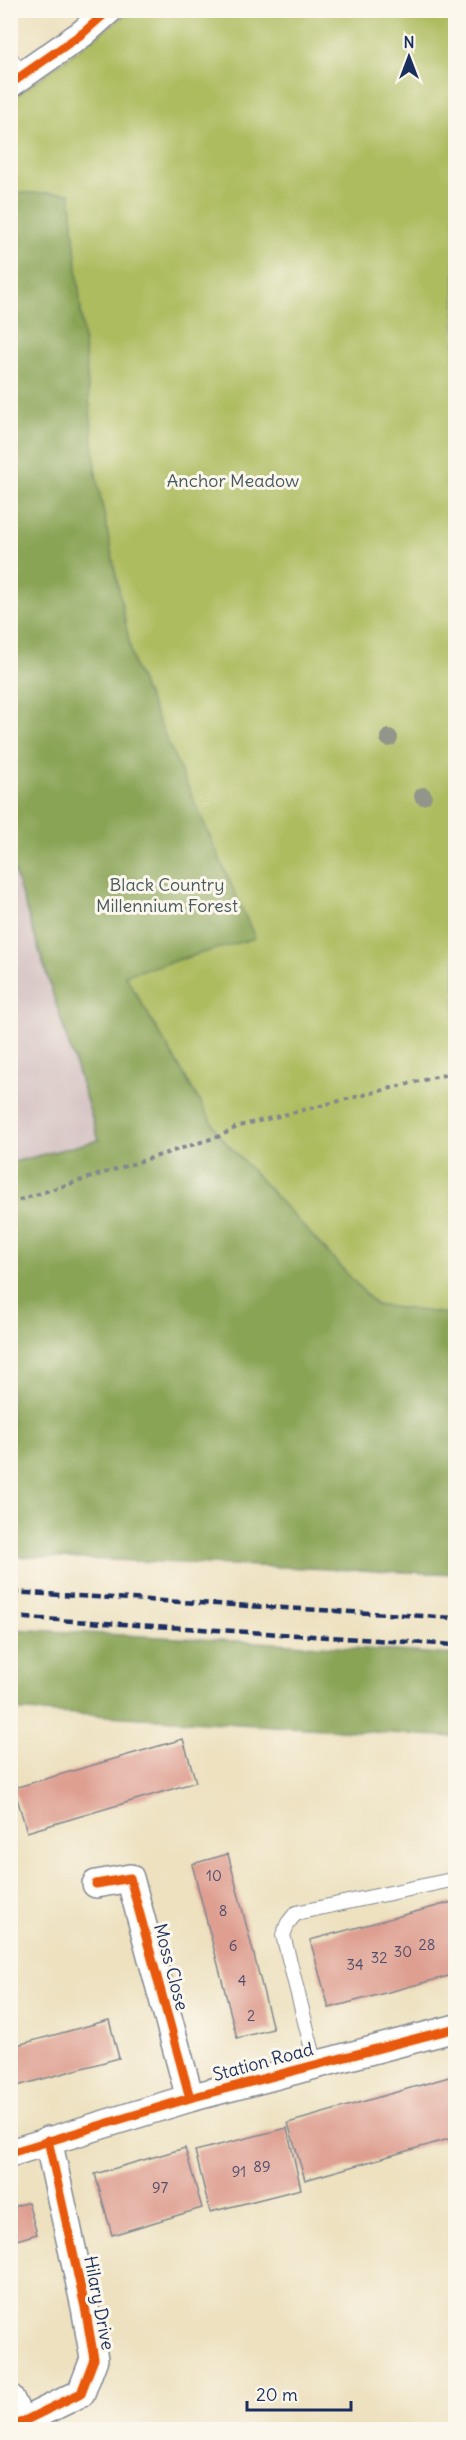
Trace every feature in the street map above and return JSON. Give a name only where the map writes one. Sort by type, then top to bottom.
[{"type":"street","points":[[14,72],[83,33],[109,10]]},
{"type":"street","name":"Moss Close","points":[[96,1884],[130,1878],[190,2098]]},
{"type":"street","name":"Station Road","points":[[10,2153],[190,2098],[456,2028]]},
{"type":"street","name":"Hilary Drive","points":[[10,2398],[16,2426],[81,2393],[94,2359],[85,2307],[48,2140]]},
{"type":"lane","points":[[316,2065],[283,1935],[288,1923],[296,1913],[456,1879]]},
{"type":"path","points":[[10,1203],[220,1136],[238,1126],[456,1072]]},
{"type":"shaded area","points":[[10,861],[100,1141],[11,1163],[10,1163]]},
{"type":"green space","name":"Anchor Meadow","points":[[130,11],[455,11],[455,1573],[10,1163],[99,1140],[11,861],[11,100]]},
{"type":"green space","name":"Black Country Millennium Forest","points":[[11,193],[70,193],[96,474],[134,666],[255,938],[125,975],[220,1136],[376,1305],[455,1315],[455,1574],[11,1556],[11,1163],[99,1140],[11,861]]},
{"type":"green space","points":[[11,1629],[455,1655],[455,1737],[11,1710]]},
{"type":"building","points":[[183,1739],[196,1782],[27,1832],[14,1788]]},
{"type":"building","points":[[228,1854],[273,2029],[237,2038],[192,1864]]},
{"type":"building","points":[[456,1901],[456,1974],[329,2008],[310,1940]]},
{"type":"building","points":[[109,2020],[119,2058],[10,2088],[10,2047]]},
{"type":"building","points":[[456,2075],[456,2137],[305,2180],[288,2123]]},
{"type":"building","points":[[287,2128],[301,2189],[210,2212],[195,2151]]},
{"type":"building","points":[[185,2148],[202,2208],[112,2235],[95,2174]]},
{"type":"building","points":[[28,2202],[37,2234],[10,2242],[10,2208]]},
{"type":"railway","points":[[10,1592],[456,1618]]},
{"type":"railway","points":[[10,1617],[456,1645]]},
{"type":"cycle path","points":[[10,84],[83,33],[109,10]]},
{"type":"cycle path","points":[[96,1884],[130,1878],[190,2098]]},
{"type":"cycle path","points":[[10,2153],[190,2098],[456,2028]]},
{"type":"cycle path","points":[[10,2428],[81,2393],[94,2359],[85,2307],[48,2140]]}]
